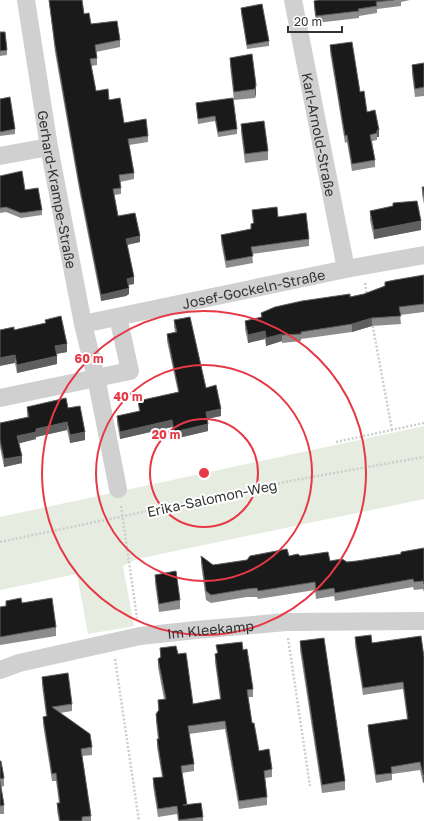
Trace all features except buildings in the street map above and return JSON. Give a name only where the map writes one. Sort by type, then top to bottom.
[{"type":"street","name":"Gerhard-Krampe-Straße","points":[[26,0],[49,148],[83,324],[96,377],[118,489]]},
{"type":"street","name":"Karl-Arnold-Straße","points":[[293,0],[354,268]]},
{"type":"street","points":[[0,156],[49,148]]},
{"type":"street","name":"Josef-Gockeln-Straße","points":[[83,324],[424,255]]},
{"type":"street","points":[[0,398],[130,371],[118,317]]},
{"type":"street","name":"Im Kleekamp","points":[[0,670],[19,663],[140,636],[286,622],[424,621]]},
{"type":"path","points":[[354,268],[368,298]]},
{"type":"path","points":[[372,321],[392,430]]},
{"type":"path","points":[[336,442],[424,423]]},
{"type":"path","name":"Erika-Salomon-Weg","points":[[0,542],[295,480],[424,457]]},
{"type":"path","points":[[118,489],[140,636]]},
{"type":"path","points":[[286,622],[310,786]]},
{"type":"path","points":[[112,642],[139,821]]},
{"type":"shaded area","points":[[424,426],[424,499],[137,559],[123,566],[134,626],[88,634],[77,574],[0,590],[0,517]]}]
